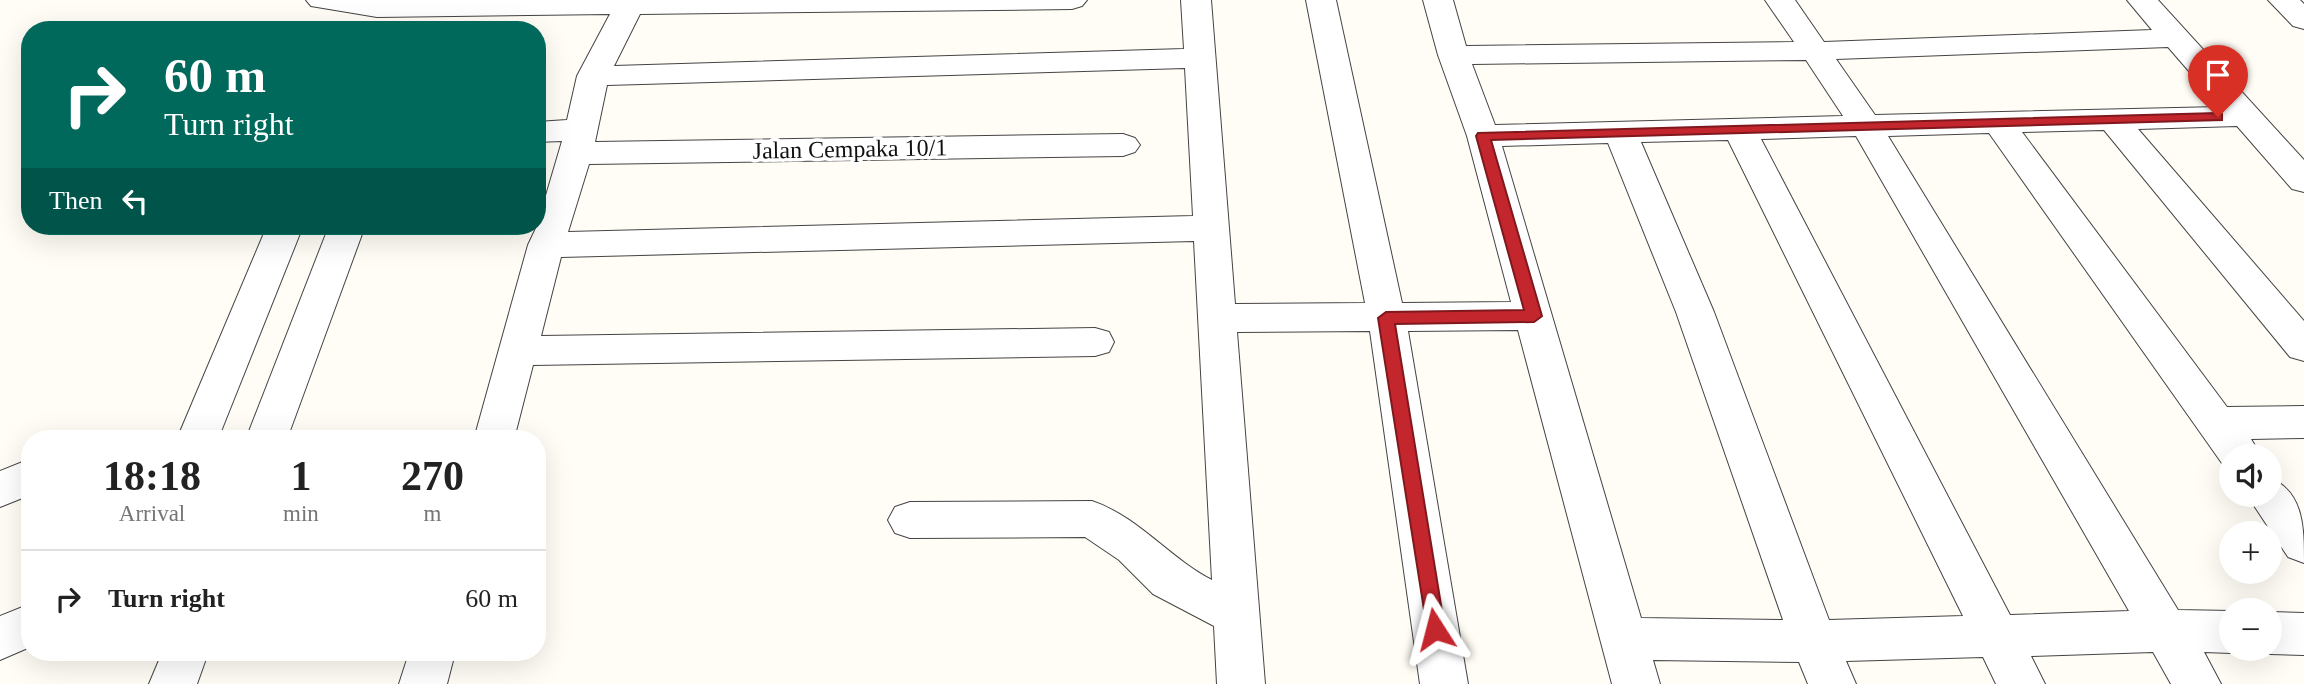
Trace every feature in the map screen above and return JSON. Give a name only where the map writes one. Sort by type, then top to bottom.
[{"type":"street","points":[[321,0],[389,11],[484,17],[630,4],[1072,0]]},
{"type":"street","points":[[1196,0],[1234,614],[1241,684]]},
{"type":"street","points":[[1321,0],[1386,318],[1444,684]]},
{"type":"street","points":[[1438,0],[1453,55],[1483,136],[1636,684]]},
{"type":"street","points":[[1780,0],[1866,126],[2197,684]]},
{"type":"street","points":[[2142,0],[2304,181]]},
{"type":"street","points":[[2283,0],[2304,20]]},
{"type":"street","points":[[497,430],[520,351],[546,245],[579,141],[593,76],[630,4]]},
{"type":"street","points":[[1453,55],[1815,51],[2175,38]]},
{"type":"street","points":[[593,76],[1199,58]]},
{"type":"street","points":[[1483,136],[2244,116]]},
{"type":"street","points":[[2112,119],[2304,347]]},
{"type":"street","points":[[1998,122],[2231,444]]},
{"type":"street","points":[[1739,129],[2021,684]]},
{"type":"street","points":[[1620,132],[1695,312],[1832,684]]},
{"type":"street","name":"Jalan Cempaka 10/1","points":[[546,134],[579,141],[1123,145]]},
{"type":"street","points":[[546,245],[1211,228]]},
{"type":"street","points":[[201,430],[281,235]]},
{"type":"street","points":[[269,430],[344,235]]},
{"type":"street","points":[[1216,318],[1534,316]]},
{"type":"street","points":[[520,351],[1095,342]]},
{"type":"street","points":[[2216,423],[2304,422]]},
{"type":"street","points":[[0,490],[21,480]]},
{"type":"street","points":[[2278,507],[2304,544]]},
{"type":"street","points":[[910,520],[1092,519],[1135,547],[1169,580],[1234,614]]},
{"type":"street","points":[[0,639],[21,628]]},
{"type":"street","points":[[1624,639],[1814,641],[2219,632]]},
{"type":"street","points":[[2282,633],[2304,634]]},
{"type":"street","points":[[173,684],[182,661]]},
{"type":"street","points":[[423,684],[430,661]]},
{"type":"route","points":[[1435,629],[1386,318],[1534,316],[1483,136],[2218,117]]}]
